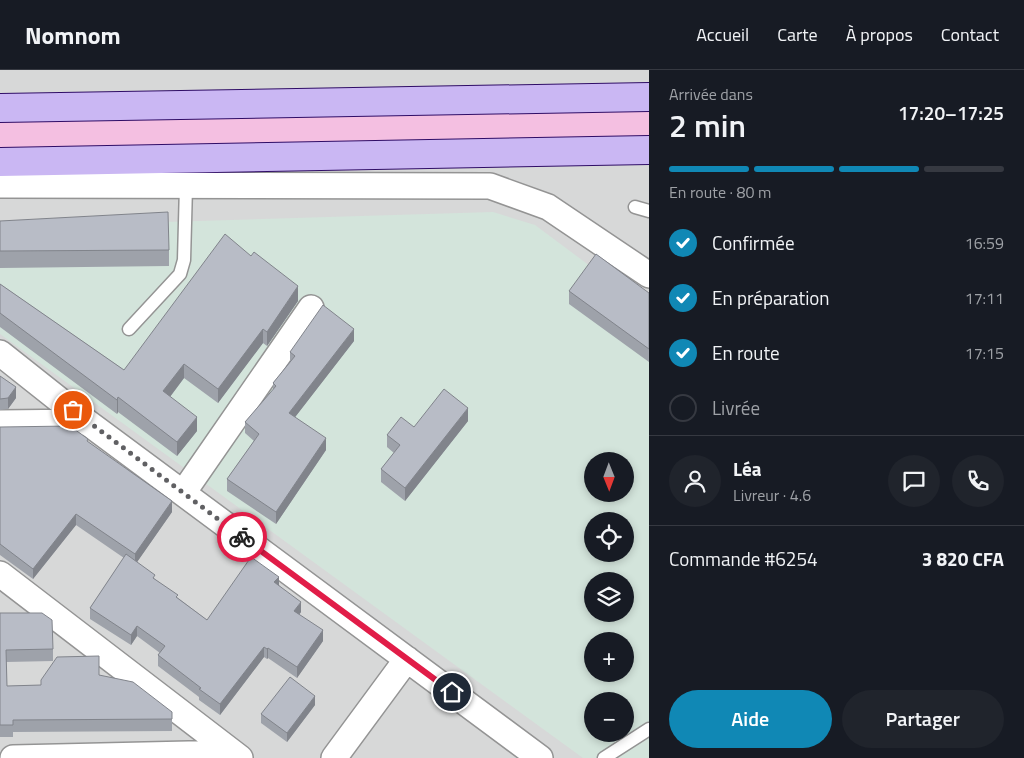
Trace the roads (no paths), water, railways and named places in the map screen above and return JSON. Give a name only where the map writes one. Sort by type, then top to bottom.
[{"type":"main road","points":[[0,108],[649,97]]},
{"type":"main road","points":[[0,162],[649,150]]},
{"type":"street","points":[[0,185],[490,186],[548,207],[649,275]]},
{"type":"street","points":[[182,493],[311,308]]},
{"type":"street","points":[[0,353],[87,422],[540,758]]},
{"type":"street","points":[[0,423],[87,422]]},
{"type":"street","points":[[0,574],[10,590],[237,755]]},
{"type":"street","points":[[334,758],[407,659]]},
{"type":"street","points":[[13,758],[237,755]]},
{"type":"lane","points":[[129,329],[180,274],[184,260],[186,186]]},
{"type":"lane","points":[[635,207],[649,211]]},
{"type":"lane","points":[[604,758],[649,729]]}]
